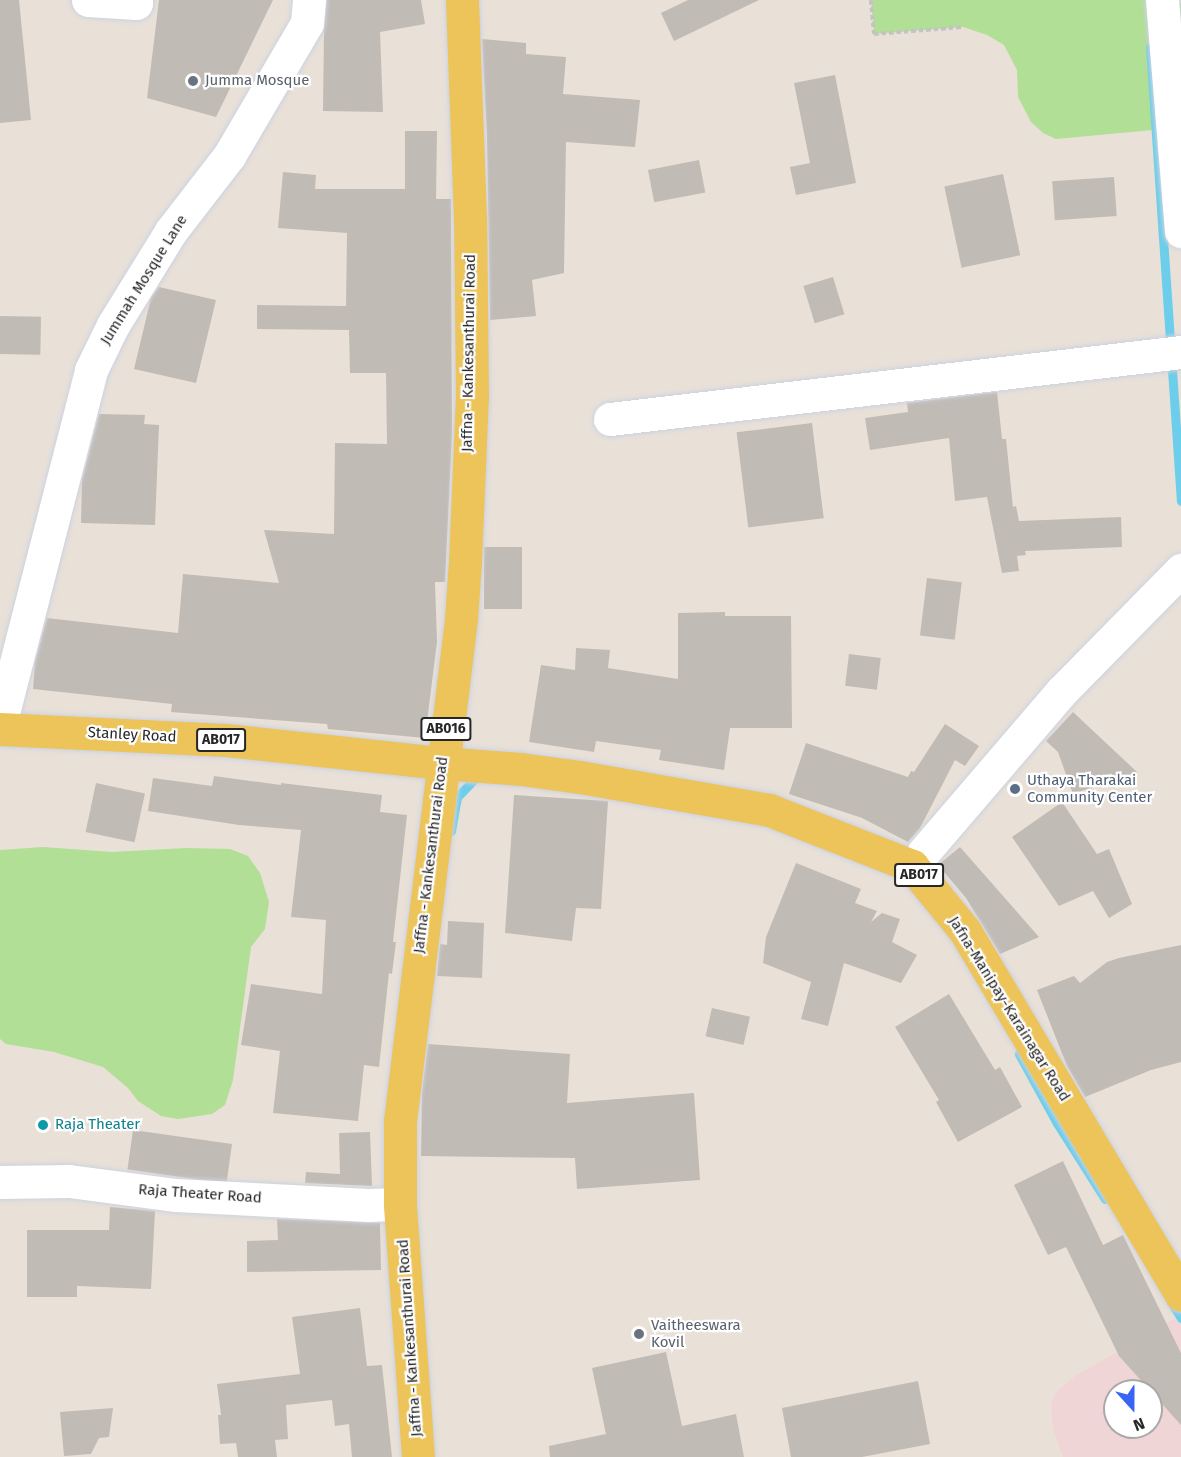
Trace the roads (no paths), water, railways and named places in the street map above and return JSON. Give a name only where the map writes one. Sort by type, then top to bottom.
[{"type":"main road","name":"Jaffna - Kankesanthurai Road","points":[[418,1457],[400,1204],[400,1121],[461,619],[472,397],[470,219],[462,0]]},
{"type":"main road","name":"Stanley Road","points":[[0,727],[226,740],[442,763]]},
{"type":"main road","name":"Jafna-Manipay-Karainagar Road","points":[[442,763],[521,769],[580,777],[769,810],[912,866],[965,931],[1181,1295]]},
{"type":"street","points":[[88,0],[136,3],[136,0]]},
{"type":"street","name":"Jummah Mosque Lane","points":[[0,727],[91,370],[113,325],[171,231],[229,156],[308,23],[309,0]]},
{"type":"street","points":[[1162,0],[1181,231]]},
{"type":"street","points":[[610,419],[1181,352]]},
{"type":"street","points":[[923,853],[1062,691],[1181,570]]},
{"type":"street","name":"Raja Theater Road","points":[[0,1182],[69,1181],[176,1195],[368,1205],[400,1204]]},
{"type":"waterway","points":[[1150,47],[1181,501]]},
{"type":"waterway","points":[[451,831],[457,797],[477,776]]},
{"type":"waterway","points":[[1019,1054],[1057,1123],[1105,1199]]},
{"type":"waterway","points":[[1171,1302],[1181,1318]]},
{"type":"place","name":"Jumma Mosque","points":[[193,81]]},
{"type":"place","name":"Uthaya Tharakai Community Center","points":[[1015,789]]},
{"type":"place","name":"Raja Theater","points":[[43,1125]]},
{"type":"place","name":"Vaitheeswara Kovil","points":[[639,1334]]}]
